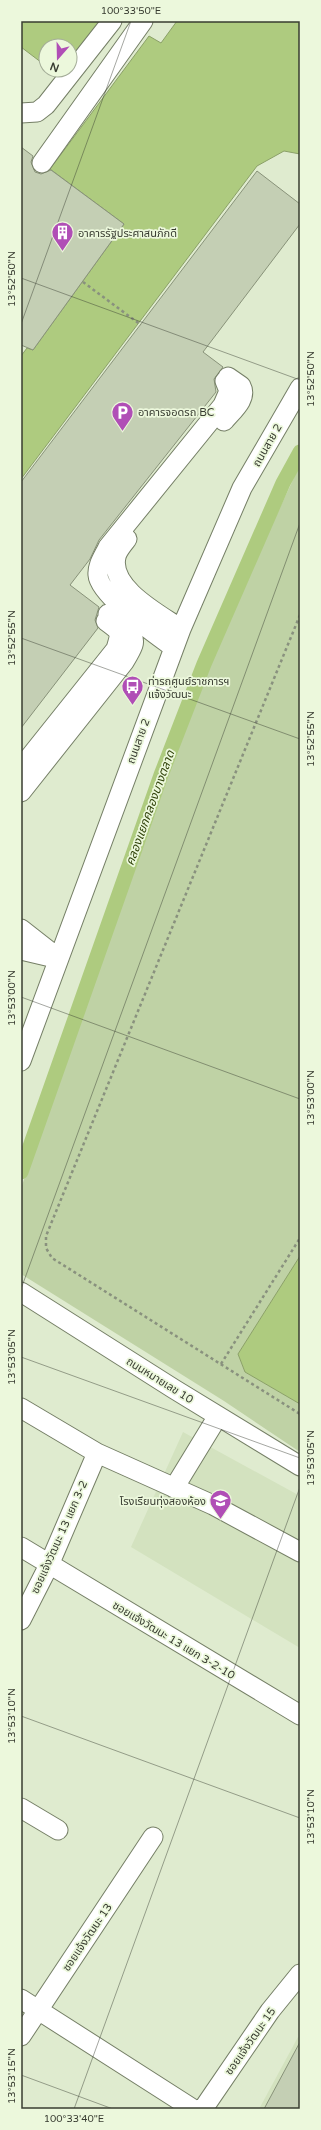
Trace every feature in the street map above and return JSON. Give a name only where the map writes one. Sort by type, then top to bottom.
[{"type":"street","points":[[21,113],[37,112],[46,105],[112,21]]},
{"type":"street","points":[[42,163],[141,24]]},
{"type":"street","points":[[174,646],[118,604],[99,581],[99,564],[108,547],[223,405],[229,391],[227,379],[241,386],[244,390],[241,400],[123,544],[116,557],[116,572],[128,592],[180,629]]},
{"type":"street","name":"ถนนสาย 2","points":[[21,1061],[180,629],[242,488],[300,388]]},
{"type":"street","points":[[99,581],[116,572]]},
{"type":"street","points":[[21,768],[116,649],[120,636],[118,630],[106,617],[124,626],[133,637],[134,644],[124,662],[21,792]]},
{"type":"street","points":[[21,929],[58,958]]},
{"type":"street","points":[[21,950],[58,958]]},
{"type":"street","name":"ถนนหมายเลข 10","points":[[21,1292],[300,1466]]},
{"type":"street","points":[[21,1408],[96,1453],[213,1505],[300,1552]]},
{"type":"street","points":[[167,1485],[218,1416]]},
{"type":"street","name":"ซอยแจ้งวัฒนะ 13 แยก 3-2","points":[[21,1620],[49,1565],[96,1453]]},
{"type":"street","name":"ซอยแจ้งวัฒนะ 13 แยก 3-2-10","points":[[21,1547],[300,1715]]},
{"type":"street","points":[[21,1808],[58,1830]]},
{"type":"street","name":"ซอยแจ้งวัฒนะ 13","points":[[21,2036],[153,1837]]},
{"type":"street","name":"ซอยแจ้งวัฒนะ 15","points":[[203,2109],[270,2011],[300,1974]]},
{"type":"street","points":[[21,1999],[193,2109]]},
{"type":"path","points":[[83,282],[140,324]]},
{"type":"path","points":[[300,615],[46,1236],[46,1248],[52,1258],[300,1414]]},
{"type":"path","points":[[221,1364],[300,1238]]},
{"type":"shaded area","points":[[21,21],[101,21],[78,54],[78,38],[38,38],[38,60],[21,47]]},
{"type":"shaded area","points":[[177,21],[300,21],[300,154],[284,151],[257,166],[21,479],[21,356],[27,348],[33,350],[124,224],[50,169],[149,36],[161,43]]},
{"type":"shaded area","points":[[300,465],[300,1256],[238,1354],[245,1372],[300,1404],[300,1452],[224,1401],[21,1274],[21,1188],[194,704],[252,567]]},
{"type":"shaded area","points":[[300,1256],[300,1404],[245,1372],[238,1354]]},
{"type":"shaded area","name":"โรงเรียนทุ่งสองห้อง","points":[[183,1432],[300,1496],[300,1648],[131,1547]]},
{"type":"shaded area","points":[[298,2037],[300,2038],[300,2109],[259,2109]]},
{"type":"building","name":"อาคารรัฐประศาสนภักดี","points":[[21,147],[33,156],[31,162],[35,172],[41,174],[51,170],[124,224],[33,350],[21,345]]},
{"type":"building","name":"อาคารจอดรถ BC","points":[[257,171],[300,204],[300,224],[203,352],[223,367],[214,379],[216,392],[99,540],[90,559],[70,585],[99,607],[95,620],[98,628],[21,728],[21,482]]},
{"type":"building","points":[[300,2042],[300,2109],[264,2109]]},
{"type":"waterway","name":"คลองแยกคลองบางตลาด","points":[[21,1172],[161,775],[204,664],[283,483],[300,452]]},
{"type":"place","name":"อาคารรัฐประศาสนภักดี","points":[[62,252]]},
{"type":"place","name":"อาคารจอดรถ BC","points":[[123,432]]},
{"type":"place","name":"ท่ารถศูนย์ราชการฯ แจ้งวัฒนะ","points":[[132,706]]},
{"type":"place","name":"โรงเรียนทุ่งสองห้อง","points":[[221,1520]]}]
